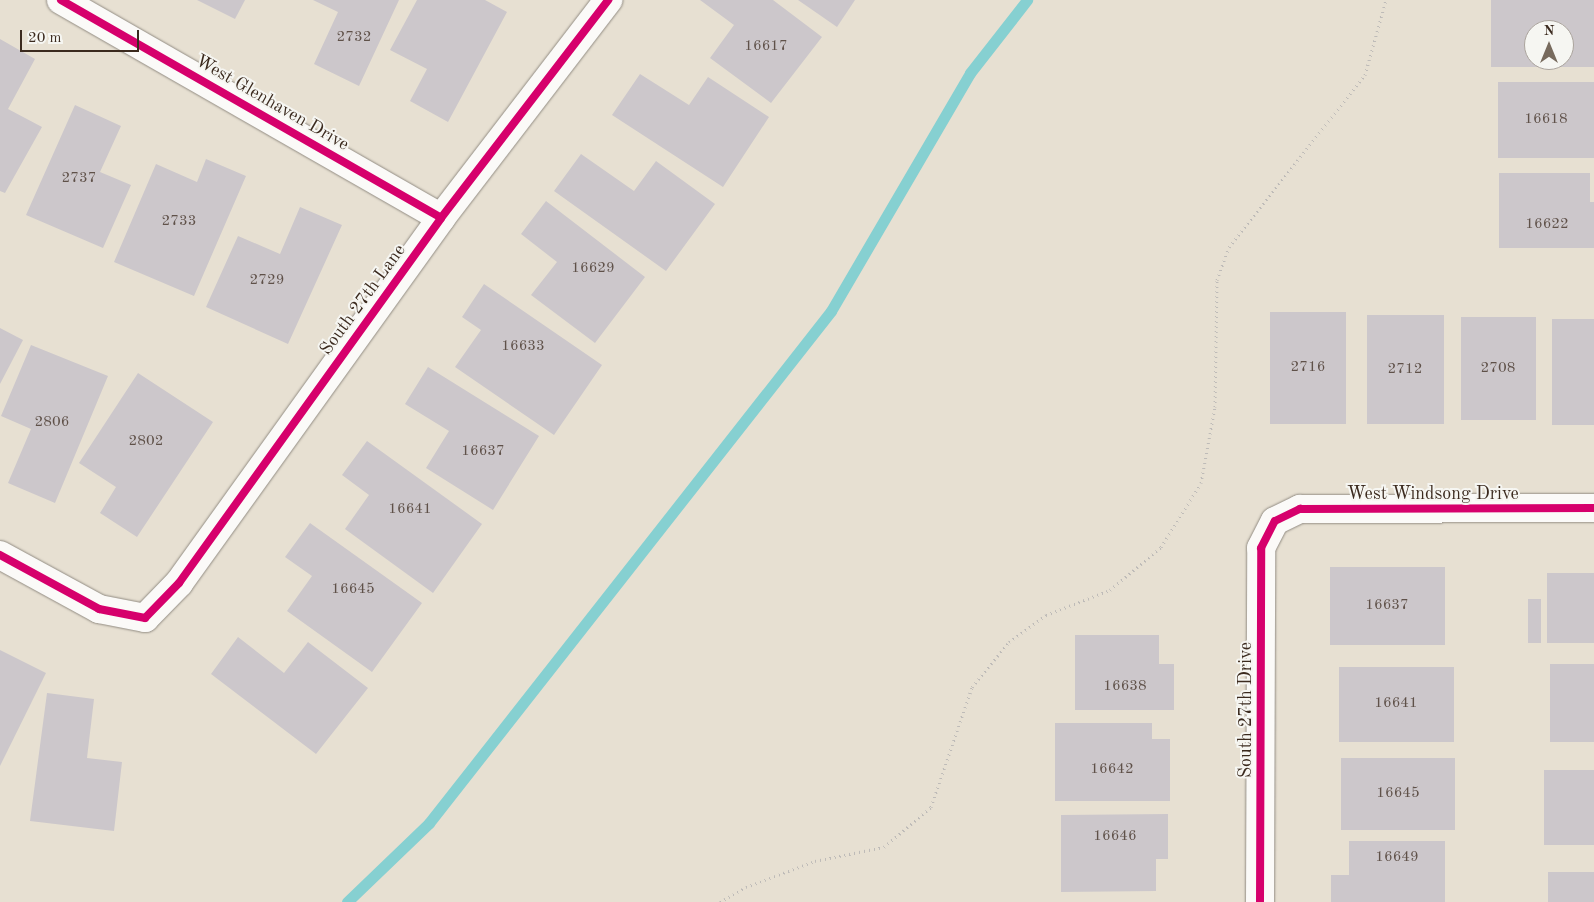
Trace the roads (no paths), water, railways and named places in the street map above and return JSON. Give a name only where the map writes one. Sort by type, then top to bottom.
[{"type":"street","name":"West Glenhaven Drive","points":[[61,0],[441,218]]},
{"type":"street","name":"South 27th Lane","points":[[0,555],[99,609],[144,618],[179,583],[441,218],[608,0]]},
{"type":"street","name":"West Windsong Drive","points":[[1275,521],[1300,509],[1594,508]]},
{"type":"street","name":"South 27th Drive","points":[[1260,902],[1261,548],[1275,521]]},
{"type":"waterway","points":[[347,902],[429,823],[831,311],[970,73],[1027,0]]}]
